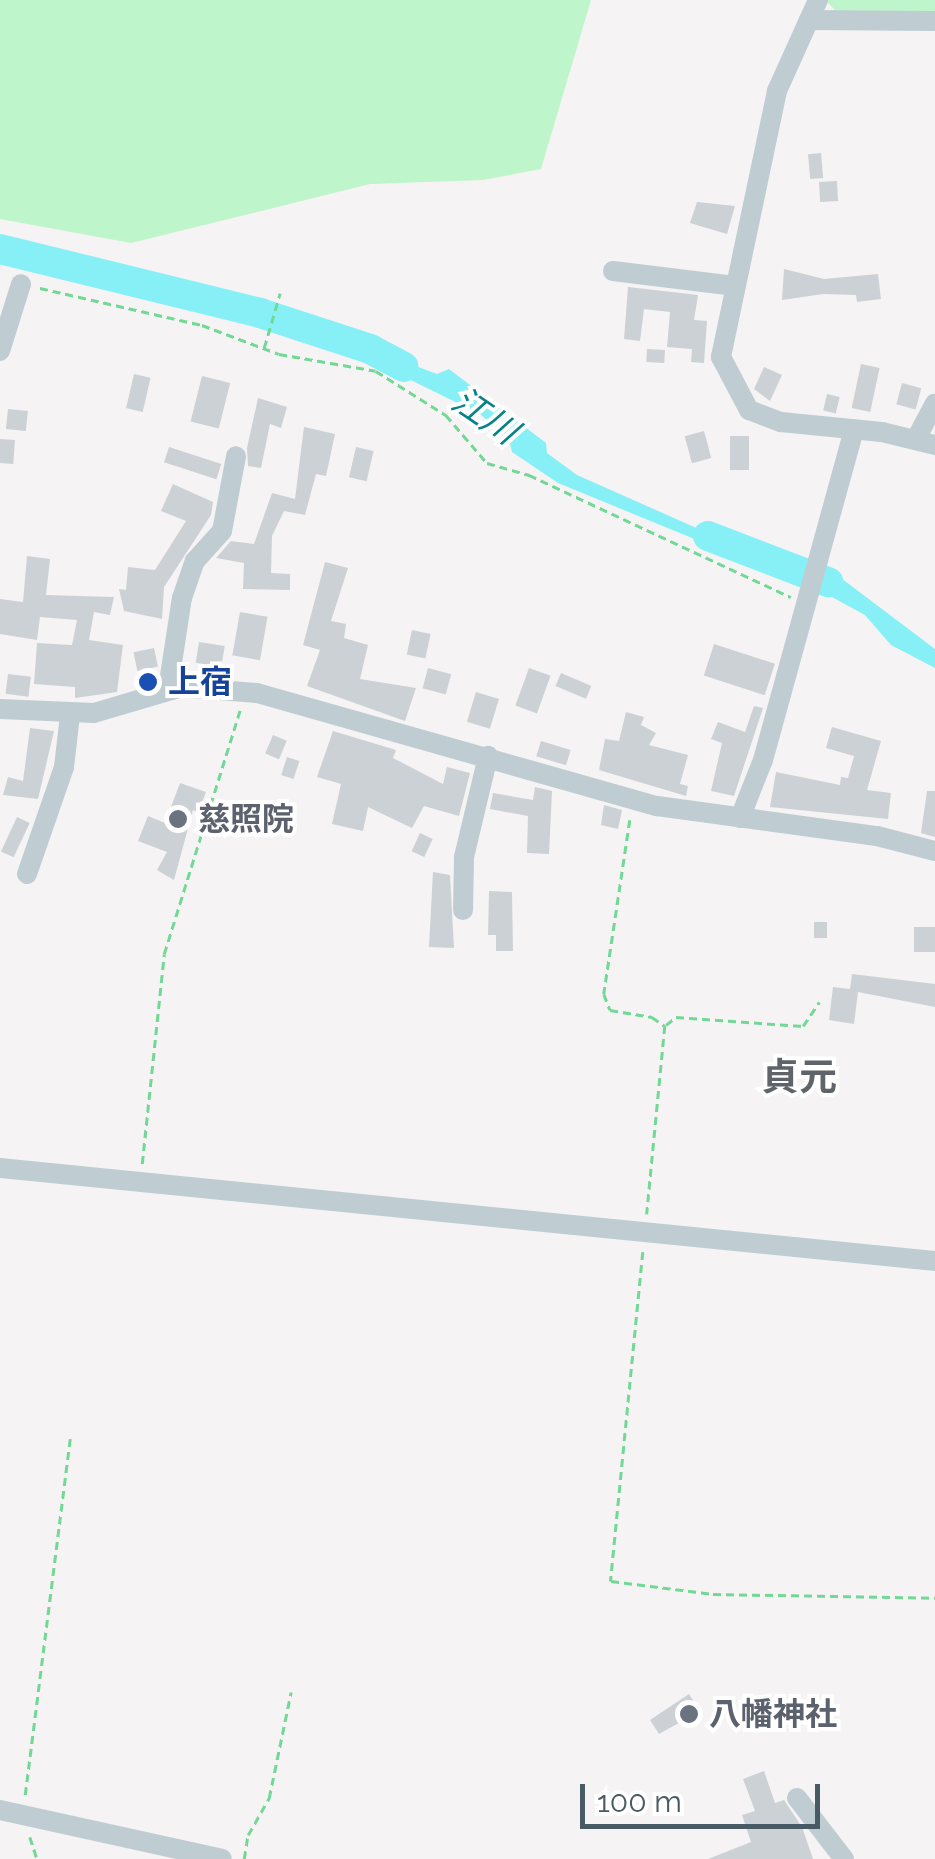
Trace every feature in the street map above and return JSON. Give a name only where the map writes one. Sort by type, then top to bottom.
[{"type":"street","points":[[818,0],[776,91],[721,357],[749,410],[781,422],[854,429],[926,442],[935,404]]},
{"type":"street","points":[[809,20],[935,21]]},
{"type":"street","points":[[613,271],[735,286]]},
{"type":"street","points":[[0,351],[21,284]]},
{"type":"street","points":[[740,818],[807,605],[854,429]]},
{"type":"street","points":[[168,689],[182,598],[194,561],[228,517],[236,456]]},
{"type":"street","points":[[0,709],[70,715],[168,689],[246,692],[633,799],[935,851]]},
{"type":"street","points":[[27,874],[64,767],[70,715]]},
{"type":"street","points":[[464,910],[464,857],[488,756]]},
{"type":"street","points":[[0,1168],[935,1261]]},
{"type":"street","points":[[797,1798],[844,1859]]},
{"type":"street","points":[[0,1810],[222,1859]]},
{"type":"path","points":[[21,284],[202,325],[264,347],[376,371],[446,415],[487,463],[738,569],[807,605]]},
{"type":"path","points":[[264,347],[280,294]]},
{"type":"path","points":[[140,1181],[164,954],[246,692]]},
{"type":"path","points":[[633,799],[604,994],[610,1010],[652,1017],[665,1026]]},
{"type":"path","points":[[819,1002],[803,1026],[676,1016],[665,1026],[611,1581],[713,1594],[935,1598]]},
{"type":"path","points":[[23,1814],[70,1439]]},
{"type":"path","points":[[244,1859],[248,1834],[269,1798],[291,1692]]},
{"type":"green space","points":[[0,0],[591,0],[541,169],[483,180],[370,184],[131,243],[0,219]]},
{"type":"green space","points":[[825,0],[935,0],[935,16],[837,12]]},
{"type":"water","points":[[370,349],[437,374],[449,369],[546,443],[547,453],[577,475],[746,550],[739,556],[726,552],[558,483],[512,452],[509,439],[480,414],[376,363]]},
{"type":"water","points":[[825,566],[935,649],[935,668],[891,645],[865,615],[819,590]]},
{"type":"building","points":[[821,153],[823,178],[810,179],[808,154]]},
{"type":"building","points":[[837,181],[838,201],[820,202],[819,182]]},
{"type":"building","points":[[697,202],[735,206],[727,234],[690,223]]},
{"type":"building","points":[[784,269],[824,279],[878,274],[881,299],[857,302],[856,295],[823,294],[782,300]]},
{"type":"building","points":[[628,287],[698,295],[694,320],[707,321],[704,363],[691,362],[692,349],[667,347],[670,312],[644,309],[640,341],[624,339]]},
{"type":"building","points":[[647,349],[665,350],[664,363],[646,362]]},
{"type":"building","points":[[861,364],[880,368],[870,412],[852,408]]},
{"type":"building","points":[[764,367],[782,375],[770,401],[754,389]]},
{"type":"building","points":[[134,374],[151,378],[143,412],[126,408]]},
{"type":"building","points":[[202,376],[230,383],[219,429],[191,422]]},
{"type":"building","points":[[902,383],[921,388],[916,409],[896,404]]},
{"type":"building","points":[[827,394],[840,397],[836,413],[823,411]]},
{"type":"building","points":[[258,398],[287,407],[281,428],[270,424],[261,468],[248,466],[247,448]]},
{"type":"building","points":[[8,409],[28,411],[26,431],[6,429]]},
{"type":"building","points":[[304,427],[335,434],[326,476],[316,474],[305,515],[284,511],[272,536],[271,573],[290,574],[290,590],[243,589],[244,563],[216,558],[231,541],[254,544],[272,493],[295,499]]},
{"type":"building","points":[[704,431],[711,458],[692,463],[685,436]]},
{"type":"building","points":[[730,436],[749,436],[749,470],[730,470]]},
{"type":"building","points":[[0,439],[15,440],[13,464],[0,463]]},
{"type":"building","points":[[169,447],[221,464],[216,479],[164,462]]},
{"type":"building","points":[[356,447],[374,451],[367,481],[349,477]]},
{"type":"building","points":[[173,484],[213,502],[211,515],[164,587],[162,619],[124,611],[119,589],[126,590],[128,567],[155,570],[186,521],[161,511]]},
{"type":"building","points":[[27,556],[50,559],[46,595],[114,597],[110,615],[94,612],[89,640],[123,645],[117,692],[75,698],[75,687],[34,684],[37,643],[72,645],[77,620],[40,617],[37,640],[0,634],[0,599],[23,602]]},
{"type":"building","points":[[325,562],[348,568],[331,621],[346,624],[344,638],[368,645],[360,679],[416,688],[405,721],[307,686],[320,650],[303,645]]},
{"type":"building","points":[[240,612],[268,617],[260,660],[232,655]]},
{"type":"building","points":[[412,630],[431,634],[425,658],[407,654]]},
{"type":"building","points":[[199,642],[225,646],[221,667],[196,663]]},
{"type":"building","points":[[714,644],[775,664],[765,695],[704,675]]},
{"type":"building","points":[[154,648],[158,667],[137,671],[133,652]]},
{"type":"building","points":[[428,668],[451,674],[446,694],[423,688]]},
{"type":"building","points":[[529,668],[551,676],[537,713],[515,706]]},
{"type":"building","points":[[561,673],[591,686],[586,699],[556,686]]},
{"type":"building","points":[[8,674],[31,677],[28,697],[6,694]]},
{"type":"building","points":[[476,692],[499,699],[490,729],[467,722]]},
{"type":"building","points":[[754,706],[763,708],[734,796],[711,791],[722,743],[711,739],[718,722],[745,732]]},
{"type":"building","points":[[626,712],[644,717],[641,725],[656,733],[649,745],[688,755],[680,784],[688,786],[686,796],[599,770],[605,739],[619,741]]},
{"type":"building","points":[[832,727],[881,741],[867,790],[891,793],[888,819],[770,807],[776,772],[840,785],[841,777],[848,778],[854,756],[826,748]]},
{"type":"building","points":[[30,728],[54,731],[38,799],[3,795],[8,777],[23,781]]},
{"type":"building","points":[[333,731],[396,750],[393,758],[443,784],[447,767],[470,773],[459,816],[424,806],[412,828],[368,807],[363,831],[332,824],[341,784],[317,777]]},
{"type":"building","points":[[273,735],[287,741],[279,759],[265,753]]},
{"type":"building","points":[[541,741],[571,750],[566,765],[536,756]]},
{"type":"building","points":[[287,757],[299,761],[293,779],[281,775]]},
{"type":"building","name":"慈照院","points":[[180,783],[206,792],[198,812],[193,810],[174,880],[157,870],[167,852],[138,841],[148,816],[165,823]]},
{"type":"building","points":[[535,787],[552,791],[549,854],[527,853],[528,816],[490,809],[493,793],[533,800]]},
{"type":"building","points":[[927,791],[935,791],[935,837],[921,833]]},
{"type":"building","points":[[604,805],[622,810],[618,829],[601,825]]},
{"type":"building","points":[[17,817],[30,823],[14,857],[1,851]]},
{"type":"building","points":[[420,833],[433,839],[424,857],[412,851]]},
{"type":"building","points":[[433,872],[450,875],[454,948],[429,947]]},
{"type":"building","points":[[489,891],[512,892],[513,951],[496,951],[496,935],[488,935]]},
{"type":"building","points":[[814,922],[827,922],[827,938],[814,938]]},
{"type":"building","points":[[914,927],[935,927],[935,952],[914,952]]},
{"type":"building","points":[[852,974],[935,984],[935,1007],[858,992],[854,1024],[829,1020],[833,987],[850,989]]},
{"type":"building","name":"八幡神社","points":[[689,1694],[700,1711],[659,1734],[650,1720]]},
{"type":"building","points":[[764,1771],[775,1803],[784,1800],[802,1827],[813,1859],[708,1859],[751,1842],[742,1815],[755,1811],[743,1779]]},
{"type":"waterway","name":"江川","points":[[0,249],[260,313],[370,349],[404,367]]},
{"type":"waterway","name":"江川","points":[[708,536],[828,582]]},
{"type":"place","name":"上宿","points":[[148,682]]},
{"type":"place","name":"慈照院","points":[[178,819]]},
{"type":"place","name":"八幡神社","points":[[689,1714]]},
{"type":"district","name":"貞元","points":[[799,1077]]}]
